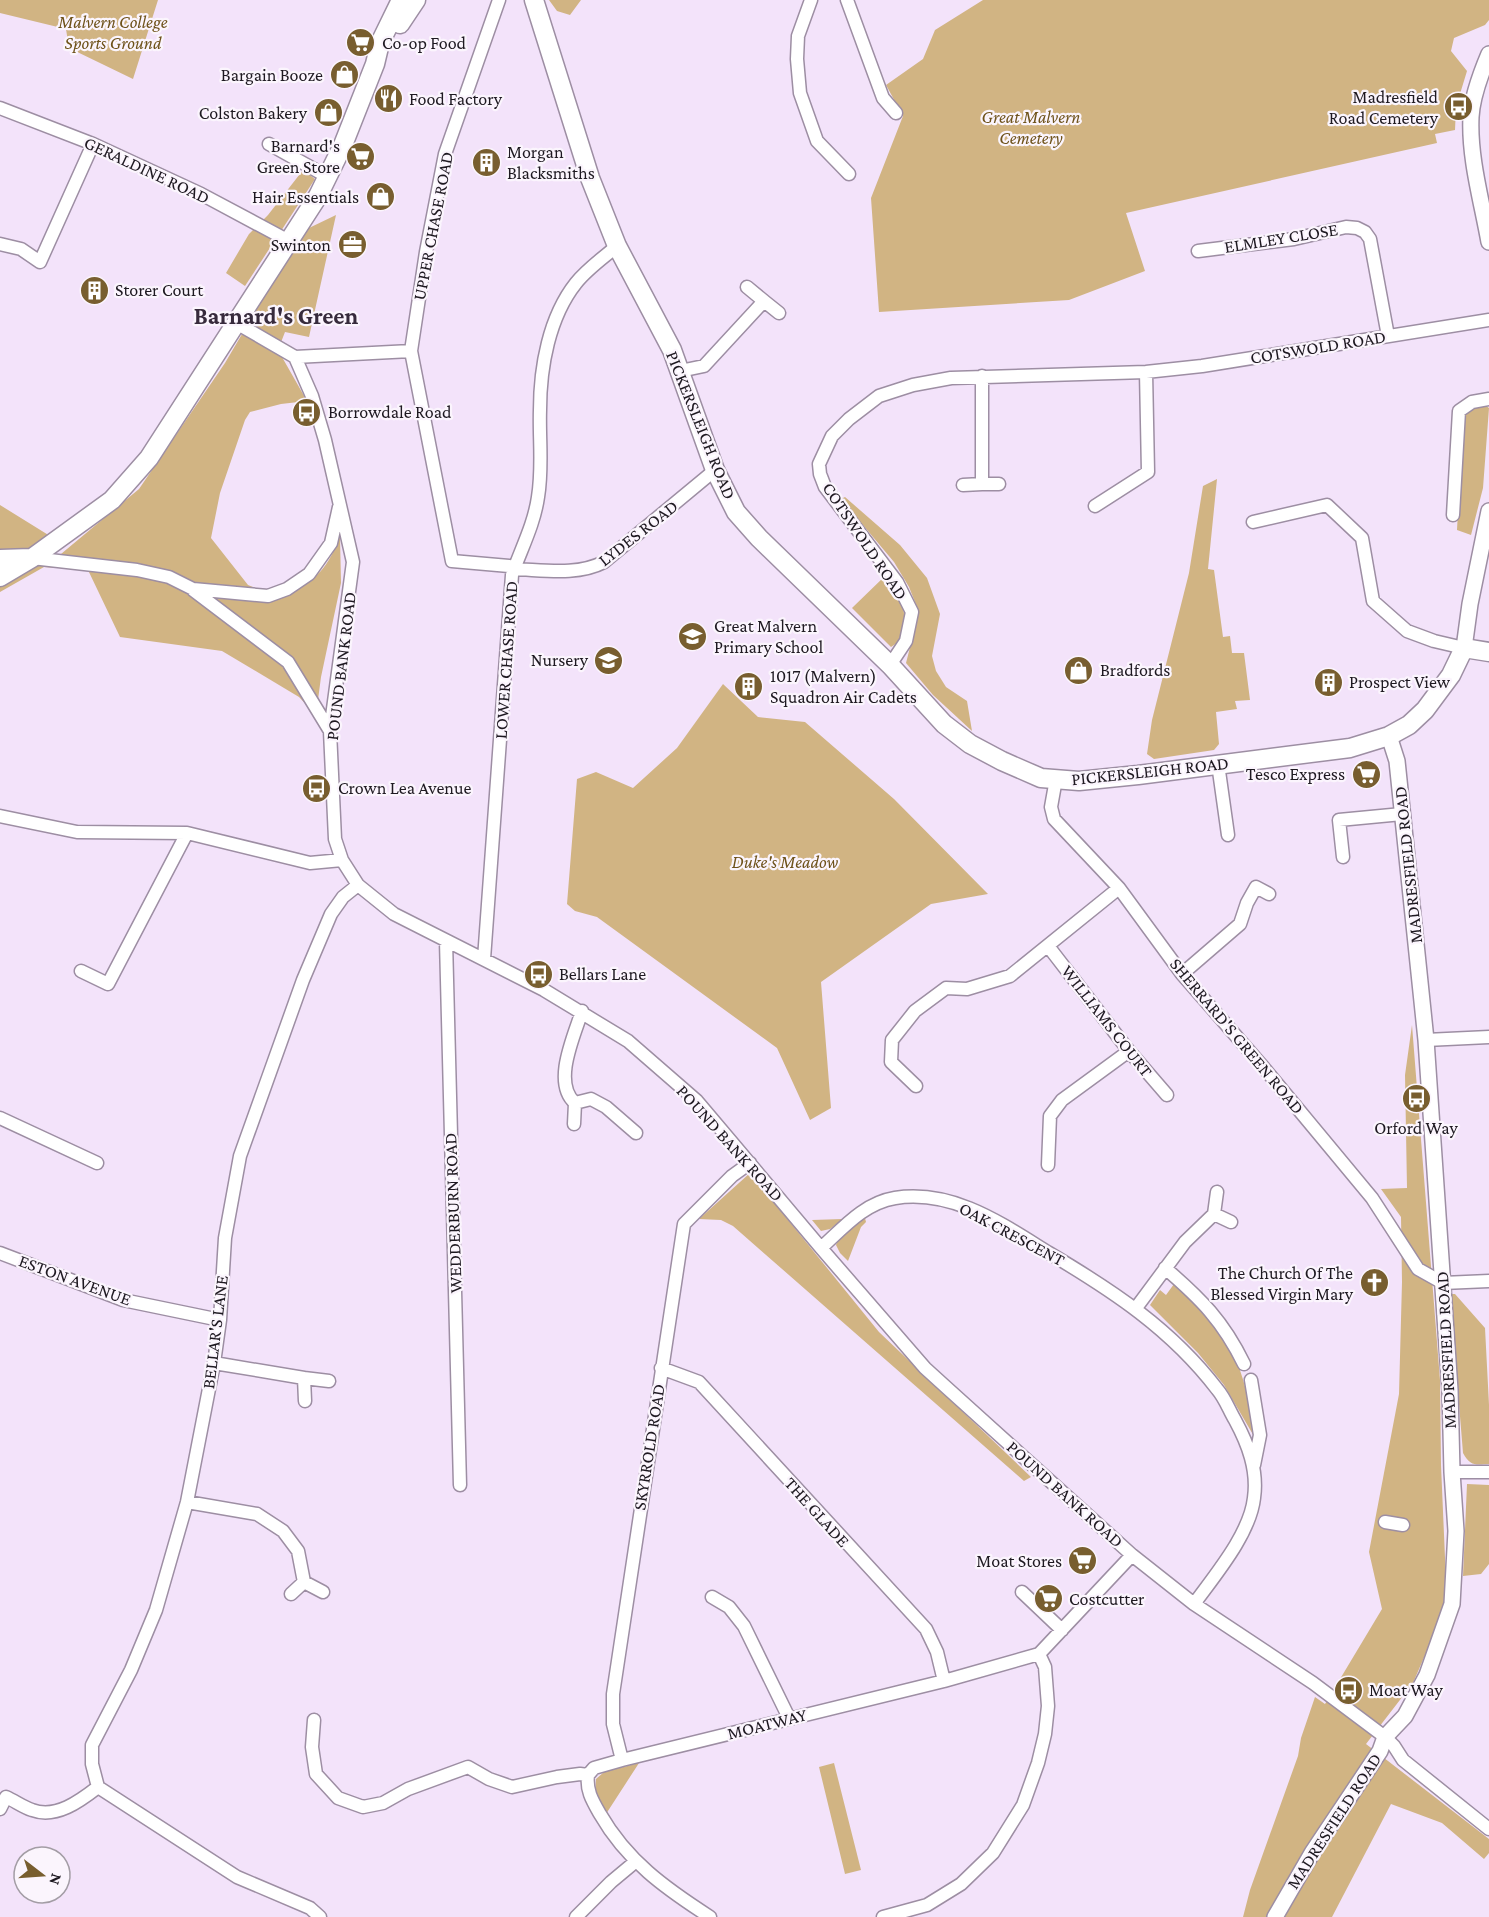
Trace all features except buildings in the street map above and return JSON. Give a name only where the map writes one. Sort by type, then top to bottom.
[{"type":"main road","points":[[0,577],[32,558],[112,500],[149,458],[238,324],[328,177],[375,64],[380,43],[401,0]]},
{"type":"main road","points":[[375,64],[416,0]]},
{"type":"main road","name":"PICKERSLEIGH ROAD","points":[[534,0],[590,178],[617,246],[672,350],[715,470],[736,512],[759,538],[890,665],[944,724],[970,744],[1024,772],[1041,778],[1079,781],[1350,748],[1389,736],[1409,725],[1425,710],[1451,675],[1464,648]]},
{"type":"main road","points":[[0,559],[32,558]]},
{"type":"main road","points":[[1464,648],[1489,652]]},
{"type":"street","name":"UPPER CHASE ROAD","points":[[499,0],[444,154],[411,351],[452,561],[509,566],[514,569]]},
{"type":"street","points":[[811,0],[798,36],[797,59],[800,93],[817,141],[849,174]]},
{"type":"street","points":[[847,0],[883,98],[896,113]]},
{"type":"street","points":[[1489,54],[1483,86],[1471,115],[1472,145],[1489,242]]},
{"type":"street","name":"GERALDINE ROAD","points":[[0,108],[93,144],[201,194],[290,241]]},
{"type":"street","points":[[0,244],[21,249],[40,262],[93,144]]},
{"type":"street","points":[[269,144],[328,177]]},
{"type":"street","name":"ELMLEY CLOSE","points":[[1198,251],[1294,239],[1334,229],[1357,228],[1365,232],[1370,239],[1388,336]]},
{"type":"street","name":"LOWER CHASE ROAD","points":[[484,959],[512,575],[531,527],[538,499],[541,470],[542,378],[549,339],[555,321],[575,284],[617,246]]},
{"type":"street","points":[[747,287],[779,313]]},
{"type":"street","points":[[680,372],[704,366],[764,301]]},
{"type":"street","name":"COTSWOLD ROAD","points":[[890,665],[906,641],[912,612],[897,582],[825,487],[819,464],[832,436],[849,418],[879,396],[913,385],[951,378],[1146,372],[1202,366],[1489,320]]},
{"type":"street","points":[[238,324],[295,357],[411,351]]},
{"type":"street","name":"POUND BANK ROAD","points":[[295,357],[312,396],[353,562],[330,731],[335,839],[342,860],[358,885],[394,914],[582,1011],[628,1041],[697,1101],[925,1368],[1132,1555],[1194,1604],[1313,1683],[1385,1737],[1403,1760],[1489,1829]]},
{"type":"street","points":[[1095,506],[1148,472],[1146,372]]},
{"type":"street","points":[[982,376],[982,484]]},
{"type":"street","points":[[1453,514],[1459,411],[1472,402],[1489,399]]},
{"type":"street","name":"LYDES ROAD","points":[[514,569],[574,571],[593,568],[612,556],[715,470]]},
{"type":"street","points":[[963,485],[999,484]]},
{"type":"street","points":[[193,589],[268,596],[287,589],[309,574],[331,543],[340,503]]},
{"type":"street","points":[[1252,522],[1327,505],[1362,538],[1373,601],[1407,631],[1434,641],[1464,648],[1470,604],[1489,511]]},
{"type":"street","points":[[32,558],[58,563],[137,570],[169,577],[193,589],[288,662],[330,731]]},
{"type":"street","name":"MADRESFIELD ROAD","points":[[1275,1917],[1312,1853],[1380,1751],[1385,1737],[1404,1716],[1427,1675],[1452,1604],[1456,1531],[1450,1390],[1426,1040],[1397,761],[1389,736]]},
{"type":"street","points":[[1218,764],[1228,835]]},
{"type":"street","name":"SHERRARD'S GREEN ROAD","points":[[1056,779],[1052,807],[1054,819],[1119,888],[1182,974],[1372,1198],[1418,1269],[1443,1283]]},
{"type":"street","points":[[1343,857],[1339,820],[1402,814]]},
{"type":"street","points":[[0,816],[77,832],[187,833],[310,863],[342,860]]},
{"type":"street","points":[[81,971],[108,984],[187,833]]},
{"type":"street","name":"BELLAR'S LANE","points":[[98,1787],[92,1764],[92,1745],[131,1670],[156,1610],[187,1503],[214,1363],[220,1320],[225,1238],[240,1156],[299,990],[331,914],[343,897],[358,885]]},
{"type":"street","points":[[1182,974],[1240,924],[1247,903],[1256,887],[1269,894]]},
{"type":"street","points":[[916,1086],[891,1062],[892,1040],[915,1011],[946,988],[967,989],[1010,976],[1119,888]]},
{"type":"street","name":"WEDDERBURN ROAD","points":[[446,941],[460,1485]]},
{"type":"street","name":"WILLIAMS COURT","points":[[1048,946],[1167,1095]]},
{"type":"street","points":[[574,1124],[575,1103],[569,1097],[565,1085],[567,1056],[582,1011]]},
{"type":"street","points":[[1426,1040],[1489,1038]]},
{"type":"street","points":[[1048,1165],[1050,1116],[1062,1100],[1129,1050]]},
{"type":"street","points":[[575,1103],[591,1099],[606,1107],[636,1133]]},
{"type":"street","points":[[0,1118],[97,1163]]},
{"type":"street","name":"SKYRROLD ROAD","points":[[622,1760],[613,1724],[613,1694],[684,1224],[732,1176],[750,1163]]},
{"type":"street","points":[[1136,1308],[1185,1242],[1214,1214],[1217,1192]]},
{"type":"street","name":"OAK CRESCENT","points":[[821,1248],[861,1212],[894,1198],[937,1197],[967,1206],[1010,1229],[1112,1291],[1174,1340],[1219,1390],[1244,1438],[1254,1467]]},
{"type":"street","points":[[1214,1214],[1231,1222]]},
{"type":"street","name":"ESTON AVENUE","points":[[0,1253],[123,1300],[220,1320]]},
{"type":"street","points":[[1165,1268],[1204,1302],[1221,1322],[1244,1364]]},
{"type":"street","points":[[1443,1283],[1489,1281]]},
{"type":"street","points":[[214,1363],[329,1381]]},
{"type":"street","name":"THE GLADE","points":[[661,1368],[699,1382],[926,1629],[937,1652],[944,1681]]},
{"type":"street","points":[[304,1378],[305,1401]]},
{"type":"street","name":"OAK CRESCENT","points":[[1194,1604],[1242,1535],[1254,1499],[1254,1467],[1260,1435],[1251,1380]]},
{"type":"street","points":[[1452,1472],[1489,1472]]},
{"type":"street","points":[[187,1503],[257,1514],[283,1531],[298,1551],[304,1582]]},
{"type":"street","points":[[1385,1522],[1403,1525]]},
{"type":"street","points":[[884,1917],[927,1905],[961,1884],[993,1853],[1023,1806],[1038,1763],[1048,1706],[1045,1667],[1039,1654],[1132,1555]]},
{"type":"street","points":[[304,1582],[323,1592]]},
{"type":"street","points":[[291,1594],[304,1582]]},
{"type":"street","points":[[1022,1592],[1062,1630]]},
{"type":"street","points":[[712,1597],[729,1607],[744,1626],[789,1718]]},
{"type":"street","name":"MOATWAY","points":[[314,1720],[312,1748],[316,1774],[338,1798],[363,1807],[383,1803],[408,1789],[468,1767],[489,1779],[512,1786],[556,1777],[588,1775],[594,1768],[622,1760],[944,1681],[1039,1654]]},
{"type":"street","points":[[588,1775],[587,1784],[590,1797],[610,1832],[635,1862],[671,1892],[710,1917]]},
{"type":"street","points":[[0,1809],[3,1795],[33,1810],[48,1813],[81,1800],[98,1787],[237,1877],[310,1908],[320,1917]]},
{"type":"street","points":[[576,1917],[635,1862]]},
{"type":"green space","name":"Malvern College Sports Ground","points":[[0,0],[158,0],[133,79],[69,48],[66,29],[0,13]]},
{"type":"green space","points":[[549,0],[581,0],[570,15],[557,11]]},
{"type":"green space","name":"Great Malvern Cemetery","points":[[983,0],[1489,0],[1489,20],[1485,25],[1454,38],[1451,51],[1467,71],[1456,107],[1455,130],[1435,134],[1437,143],[1126,213],[1145,271],[1069,300],[879,312],[871,198],[903,116],[886,85],[923,59],[935,30]]},
{"type":"green space","points":[[303,170],[315,179],[245,286],[226,273],[249,234],[268,215]]},
{"type":"green space","points":[[336,215],[309,337],[285,332],[278,350],[307,401],[281,404],[250,412],[245,420],[220,493],[211,538],[248,585],[281,598],[311,580],[324,568],[340,537],[341,583],[321,677],[316,715],[299,697],[222,651],[120,637],[88,570],[44,567],[0,592],[0,565],[26,565],[61,554],[139,489],[225,363],[278,273],[309,228]]},
{"type":"green space","points":[[1485,405],[1489,408],[1483,488],[1471,535],[1457,530],[1463,413],[1471,406]]},
{"type":"green space","points":[[1217,479],[1208,569],[1214,570],[1223,637],[1230,636],[1232,653],[1244,653],[1250,700],[1235,701],[1237,709],[1216,712],[1219,744],[1214,750],[1154,759],[1147,754],[1152,720],[1189,573],[1203,486]]},
{"type":"green space","points":[[845,497],[900,545],[927,578],[940,614],[932,656],[936,671],[946,687],[967,701],[972,731],[933,695],[906,663],[919,612],[909,587],[894,562],[841,499]]},
{"type":"green space","points":[[0,505],[50,536],[30,551],[0,551]]},
{"type":"green space","points":[[886,575],[897,592],[904,616],[901,634],[897,643],[891,647],[852,608]]},
{"type":"green space","name":"Duke's Meadow","points":[[723,684],[758,717],[805,722],[894,799],[988,894],[931,904],[821,982],[831,1108],[810,1120],[777,1048],[597,917],[575,911],[567,904],[577,779],[596,772],[633,788],[677,748]]},
{"type":"green space","points":[[1412,1025],[1440,1380],[1447,1604],[1413,1683],[1366,1744],[1489,1839],[1489,1853],[1484,1859],[1442,1823],[1391,1804],[1332,1917],[1243,1917],[1250,1890],[1298,1756],[1301,1738],[1315,1697],[1325,1704],[1382,1609],[1369,1552],[1399,1394],[1402,1282],[1401,1217],[1381,1189],[1407,1188],[1405,1075]]},
{"type":"green space","points":[[750,1173],[879,1332],[1031,1477],[1024,1481],[733,1226],[721,1220],[699,1219]]},
{"type":"green space","points":[[865,1218],[866,1222],[861,1227],[848,1261],[836,1245],[848,1229]]},
{"type":"green space","points":[[843,1219],[830,1229],[821,1231],[812,1220]]},
{"type":"green space","points":[[1174,1284],[1207,1312],[1227,1340],[1245,1388],[1255,1438],[1224,1385],[1198,1353],[1150,1305],[1160,1290],[1166,1295]]},
{"type":"green space","points":[[1450,1294],[1455,1294],[1485,1328],[1489,1464],[1473,1464],[1463,1453]]},
{"type":"green space","points":[[1467,1484],[1489,1485],[1489,1564],[1481,1574],[1463,1576]]},
{"type":"green space","points":[[639,1763],[606,1814],[595,1793],[596,1779],[604,1772]]},
{"type":"green space","points":[[834,1763],[861,1870],[845,1874],[819,1767]]},
{"type":"place","name":"Co-op Food","points":[[361,43]]},
{"type":"place","name":"Bargain Booze","points":[[344,75]]},
{"type":"place","name":"Food Factory","points":[[388,99]]},
{"type":"place","name":"Madresfield Road Cemetery","points":[[1459,107]]},
{"type":"place","name":"Colston Bakery","points":[[328,113]]},
{"type":"place","name":"Barnard's Green Store","points":[[361,156]]},
{"type":"place","name":"Morgan Blacksmiths","points":[[486,162]]},
{"type":"place","name":"Hair Essentials","points":[[380,197]]},
{"type":"place","name":"Swinton","points":[[352,245]]},
{"type":"place","name":"Storer Court","points":[[94,290]]},
{"type":"place","name":"Borrowdale Road","points":[[307,412]]},
{"type":"place","name":"Great Malvern Primary School","points":[[693,636]]},
{"type":"place","name":"Nursery","points":[[609,660]]},
{"type":"place","name":"Bradfords","points":[[1079,670]]},
{"type":"place","name":"Prospect View","points":[[1328,682]]},
{"type":"place","name":"1017 (Malvern) Squadron Air Cadets","points":[[749,686]]},
{"type":"place","name":"Tesco Express","points":[[1366,774]]},
{"type":"place","name":"Crown Lea Avenue","points":[[317,788]]},
{"type":"place","name":"Bellars Lane","points":[[538,974]]},
{"type":"place","name":"Orford Way","points":[[1416,1099]]},
{"type":"place","name":"The Church Of The Blessed Virgin Mary","points":[[1374,1283]]},
{"type":"place","name":"Moat Stores","points":[[1083,1561]]},
{"type":"place","name":"Costcutter","points":[[1048,1599]]},
{"type":"place","name":"Moat Way","points":[[1348,1690]]},
{"type":"district","name":"Barnard's Green","points":[[276,316]]}]
